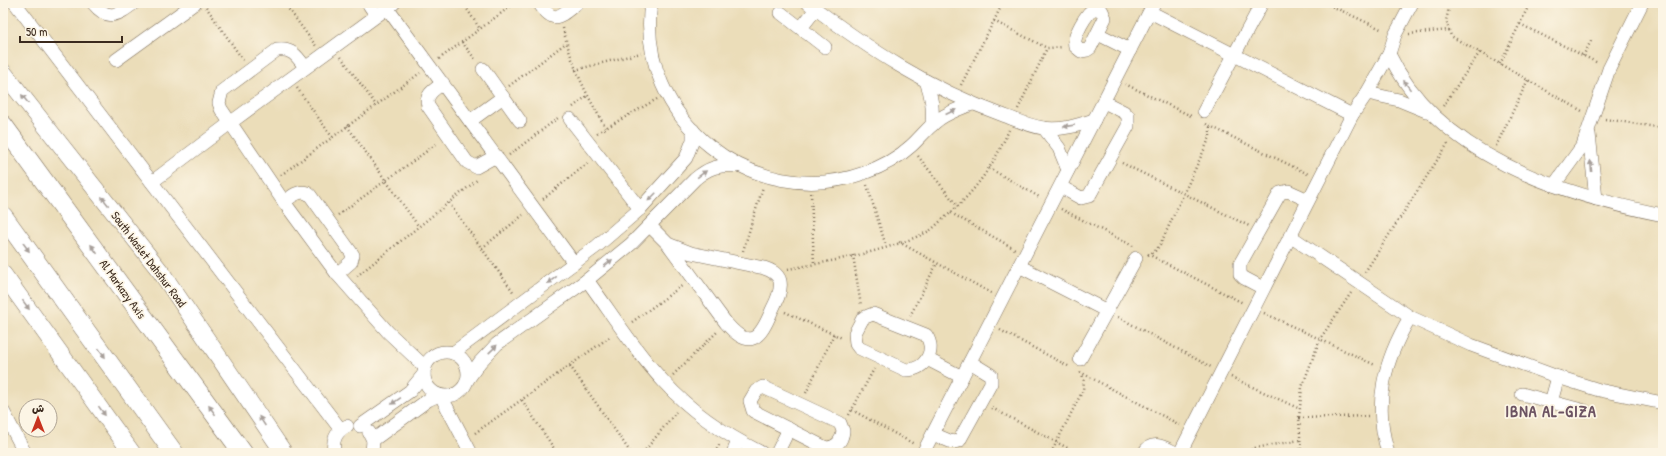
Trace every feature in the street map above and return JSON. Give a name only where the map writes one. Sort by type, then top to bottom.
[{"type":"highway","name":"Al Markazy Axis","points":[[3,125],[243,453]]},
{"type":"highway","points":[[3,216],[174,453]]},
{"type":"main road","name":"South Waslet Dahshur Road","points":[[3,72],[161,272],[284,453]]},
{"type":"main road","points":[[3,274],[132,453]]},
{"type":"street","points":[[15,3],[341,430]]},
{"type":"street","points":[[93,3],[102,13],[113,15],[122,12],[134,3]]},
{"type":"street","points":[[116,60],[195,3]]},
{"type":"street","points":[[368,3],[376,15]]},
{"type":"street","points":[[539,3],[546,14],[550,16],[560,16],[577,3]]},
{"type":"street","points":[[651,3],[649,32],[651,50],[657,72],[666,94],[693,130],[722,156],[739,166],[766,177],[788,182],[810,183],[828,182],[864,173],[881,166],[910,147],[932,125],[944,116],[972,104]]},
{"type":"street","points":[[1201,118],[1262,3]]},
{"type":"street","points":[[1180,453],[1308,200],[1352,115],[1367,94],[1412,3]]},
{"type":"street","points":[[1554,185],[1575,157],[1589,132],[1610,69],[1642,3]]},
{"type":"street","points":[[152,182],[230,122],[390,5],[430,66],[574,263]]},
{"type":"street","points":[[801,28],[812,6],[880,54],[926,81],[972,104],[1013,119],[1044,128],[1069,126],[1094,120]]},
{"type":"street","points":[[924,452],[1061,187],[1068,170],[1116,80],[1152,7],[1235,55],[1352,115]]},
{"type":"street","points":[[1095,8],[1102,11],[1105,16],[1098,34],[1087,50],[1081,51],[1077,49],[1074,44],[1088,13],[1095,8]]},
{"type":"street","points":[[781,13],[825,47]]},
{"type":"street","points":[[1098,34],[1130,50]]},
{"type":"street","points":[[305,67],[295,54],[284,49],[276,50],[222,91],[219,103],[270,182],[337,274],[424,371],[428,387],[440,396],[471,453]]},
{"type":"street","points":[[1388,54],[1406,84],[1433,115],[1455,133],[1491,157],[1514,169],[1554,185],[1596,199],[1663,215]]},
{"type":"street","points":[[483,69],[520,121]]},
{"type":"street","points":[[926,81],[932,95],[932,125]]},
{"type":"street","points":[[443,83],[428,95],[426,102],[448,135],[471,165],[476,167],[498,159]]},
{"type":"street","points":[[1367,94],[1399,100],[1433,115]]},
{"type":"street","points":[[470,121],[501,95]]},
{"type":"street","points":[[1061,187],[1081,198],[1089,196],[1128,126],[1128,116],[1124,112],[1104,102]]},
{"type":"street","points":[[567,115],[640,209]]},
{"type":"street","points":[[1044,128],[1059,148],[1068,170]]},
{"type":"street","points":[[453,353],[597,246],[640,209],[686,158],[690,149],[693,130]]},
{"type":"street","points":[[1589,132],[1596,199]]},
{"type":"street","points":[[360,426],[368,432],[373,447],[422,404],[440,396],[455,395],[461,391],[480,362],[498,344],[610,262],[650,226],[678,195],[706,170],[716,166],[739,166]]},
{"type":"street","points":[[284,202],[302,191],[307,193],[330,221],[353,255],[351,262],[337,274]]},
{"type":"street","points":[[1263,288],[1244,278],[1240,274],[1240,264],[1280,193],[1288,191],[1308,200]]},
{"type":"street","points":[[650,226],[668,244],[736,336],[747,339],[758,336],[765,328],[780,288],[779,279],[774,272],[691,253],[668,244]]},
{"type":"street","points":[[1290,236],[1410,317],[1471,345],[1558,378],[1599,390],[1663,403]]},
{"type":"street","points":[[1080,360],[1138,252]]},
{"type":"street","points":[[1022,260],[1107,311]]},
{"type":"street","points":[[587,280],[665,384],[704,419],[738,441],[762,453]]},
{"type":"street","points":[[873,314],[879,314],[905,326],[926,335],[930,340],[931,353],[919,368],[906,370],[859,348],[856,344],[855,333],[863,318],[873,314]]},
{"type":"street","points":[[1388,453],[1384,441],[1381,415],[1381,392],[1385,370],[1395,342],[1410,317]]},
{"type":"street","points":[[335,453],[335,438],[341,430],[350,426],[360,426],[410,391],[424,371],[428,361],[439,353],[453,353],[464,360],[467,366],[468,379]]},
{"type":"street","points":[[927,359],[962,378]]},
{"type":"street","points":[[933,434],[952,442],[959,441],[991,383],[991,375],[970,362]]},
{"type":"street","points":[[1551,402],[1558,378]]},
{"type":"street","points":[[763,387],[840,423],[842,427],[843,435],[838,444],[831,448],[826,448],[753,411],[750,401],[756,390],[763,387]]},
{"type":"street","points":[[1522,394],[1585,412]]},
{"type":"street","points":[[3,411],[25,453]]},
{"type":"street","points":[[777,453],[790,429]]},
{"type":"street","points":[[732,453],[738,441]]},
{"type":"street","points":[[1144,453],[1149,447],[1158,445],[1176,453]]},
{"type":"path","points":[[204,3],[250,70]]},
{"type":"path","points":[[284,3],[322,55]]},
{"type":"path","points":[[462,3],[480,29]]},
{"type":"path","points":[[270,182],[515,3]]},
{"type":"path","points":[[956,96],[1003,3]]},
{"type":"path","points":[[1325,3],[1395,35],[1449,30]]},
{"type":"path","points":[[1450,3],[1446,21],[1451,36],[1593,118],[1663,128]]},
{"type":"path","points":[[1500,64],[1529,4],[1525,3]]},
{"type":"path","points":[[560,16],[566,43],[575,70],[587,96],[606,128]]},
{"type":"path","points":[[994,21],[1046,48],[1065,47],[1074,44]]},
{"type":"path","points":[[1520,24],[1610,69]]},
{"type":"path","points":[[1583,56],[1591,40]]},
{"type":"path","points":[[462,42],[483,69]]},
{"type":"path","points":[[501,95],[566,43]]},
{"type":"path","points":[[333,47],[376,105]]},
{"type":"path","points":[[774,272],[814,265],[899,242],[929,230],[951,213],[981,181],[1000,151],[1046,48]]},
{"type":"path","points":[[575,70],[651,50]]},
{"type":"path","points":[[1433,115],[1480,52]]},
{"type":"path","points":[[290,78],[332,137]]},
{"type":"path","points":[[1116,80],[1201,118],[1210,126],[1319,179]]},
{"type":"path","points":[[1491,157],[1528,80]]},
{"type":"path","points":[[586,139],[666,94]]},
{"type":"path","points":[[346,285],[449,203],[498,159],[567,115],[587,96]]},
{"type":"path","points":[[1138,252],[1150,254],[1160,245],[1184,194],[1210,137],[1210,126],[1201,118]]},
{"type":"path","points":[[347,126],[419,227]]},
{"type":"path","points":[[330,221],[448,135]]},
{"type":"path","points":[[910,147],[958,207]]},
{"type":"path","points":[[1111,158],[1258,231]]},
{"type":"path","points":[[989,168],[1138,252],[1150,254],[1253,308],[1385,370]]},
{"type":"path","points":[[864,173],[886,246]]},
{"type":"path","points":[[739,263],[766,177]]},
{"type":"path","points":[[810,183],[814,265]]},
{"type":"path","points":[[449,203],[521,303]]},
{"type":"path","points":[[951,213],[1022,260]]},
{"type":"path","points":[[899,242],[1002,299]]},
{"type":"path","points":[[853,255],[863,318]]},
{"type":"path","points":[[905,326],[937,263]]},
{"type":"path","points":[[465,441],[693,278]]},
{"type":"path","points":[[774,307],[856,344]]},
{"type":"path","points":[[1107,311],[1221,372],[1300,409]]},
{"type":"path","points":[[665,384],[726,323]]},
{"type":"path","points":[[989,325],[1191,431]]},
{"type":"path","points":[[800,404],[834,334]]},
{"type":"path","points":[[842,427],[880,358]]},
{"type":"path","points":[[1051,453],[1083,390],[1084,381],[1080,360]]},
{"type":"path","points":[[570,366],[631,453]]},
{"type":"path","points":[[522,400],[557,453]]},
{"type":"path","points":[[643,453],[684,402]]},
{"type":"path","points":[[981,402],[1078,453]]},
{"type":"path","points":[[852,410],[924,452]]},
{"type":"path","points":[[1299,418],[1381,415]]},
{"type":"path","points":[[1244,453],[1256,448],[1300,440]]},
{"type":"district","name":"IBNA AL-GIZA","points":[[1551,411]]}]
